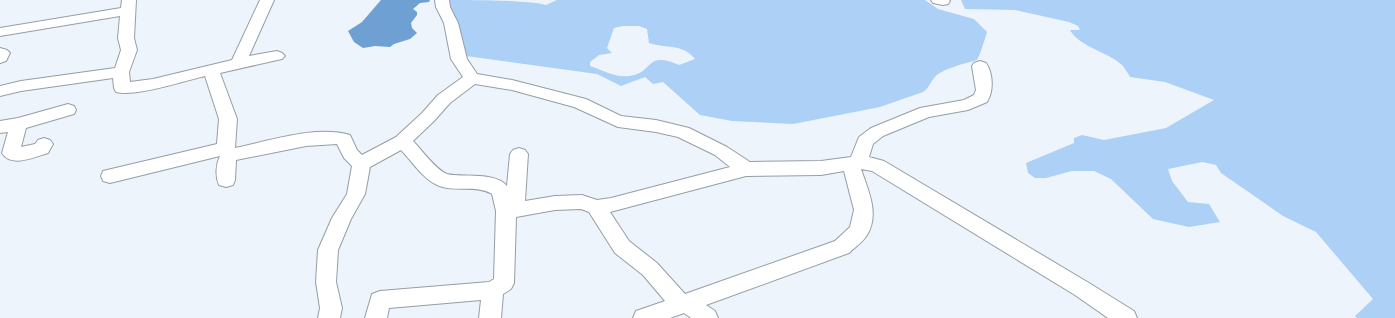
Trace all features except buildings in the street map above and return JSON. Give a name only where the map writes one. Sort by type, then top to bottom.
[{"type":"street","points":[[238,63],[267,0]]},
{"type":"street","points":[[442,0],[442,8],[451,23],[459,59],[472,78],[512,86],[580,103],[618,122],[656,126],[683,132],[721,151],[746,169]]},
{"type":"street","points":[[0,32],[128,5],[126,38],[129,50],[121,72],[122,88],[153,84],[238,63],[276,56]]},
{"type":"street","points":[[0,53],[2,53],[0,58]]},
{"type":"street","points":[[644,318],[842,247],[859,231],[864,210],[855,163],[866,141],[877,132],[926,112],[968,105],[981,98],[984,90],[980,66]]},
{"type":"street","points":[[211,70],[228,119],[226,180]]},
{"type":"street","points":[[0,91],[28,85],[121,72]]},
{"type":"street","points":[[361,164],[402,141],[428,117],[444,99],[472,78]]},
{"type":"street","points":[[0,127],[18,124],[68,110]]},
{"type":"street","points":[[18,124],[12,153],[14,155],[42,149],[44,144]]},
{"type":"street","points":[[110,176],[227,152],[318,138],[339,137],[344,139],[354,160],[361,164]]},
{"type":"street","points":[[402,141],[412,149],[436,176],[443,180],[493,185],[500,190],[504,201],[510,210]]},
{"type":"street","points":[[376,318],[380,300],[493,290],[504,283],[510,210],[519,154]]},
{"type":"street","points":[[510,210],[555,203],[582,202],[596,207],[611,205],[746,169],[820,168],[863,162],[878,166],[1082,289],[1126,318]]},
{"type":"street","points":[[329,318],[331,308],[326,282],[328,250],[342,218],[356,194],[361,164]]},
{"type":"street","points":[[596,207],[622,247],[650,269],[684,304],[707,318]]},
{"type":"street","points":[[490,318],[493,290]]},
{"type":"shaded area","points":[[381,0],[430,0],[429,2],[420,3],[413,9],[417,12],[417,15],[411,23],[412,28],[417,33],[410,39],[394,44],[390,47],[375,46],[363,48],[354,42],[348,31],[362,22]]},
{"type":"shaded area","points":[[449,0],[514,1],[546,5],[557,0],[925,0],[938,9],[974,19],[987,32],[977,60],[943,71],[933,79],[923,92],[880,107],[793,124],[732,121],[700,115],[663,82],[653,84],[645,77],[621,86],[597,74],[466,56],[448,8]],"holes":[[[623,26],[639,26],[647,29],[649,43],[679,48],[690,54],[695,59],[679,65],[668,61],[654,61],[642,71],[629,76],[614,75],[590,66],[590,62],[599,55],[612,53],[607,48],[614,28]]]},
{"type":"shaded area","points":[[961,0],[1395,0],[1395,318],[1357,318],[1355,316],[1373,299],[1316,232],[1283,216],[1221,173],[1216,165],[1202,162],[1168,169],[1172,181],[1188,202],[1209,204],[1220,222],[1189,227],[1153,219],[1111,179],[1094,171],[1072,171],[1046,178],[1035,178],[1028,173],[1026,163],[1074,143],[1074,138],[1082,135],[1104,140],[1166,128],[1214,100],[1165,82],[1130,77],[1118,61],[1080,41],[1074,36],[1070,30],[1080,30],[1078,26],[1069,22],[1015,10],[965,9]]}]
